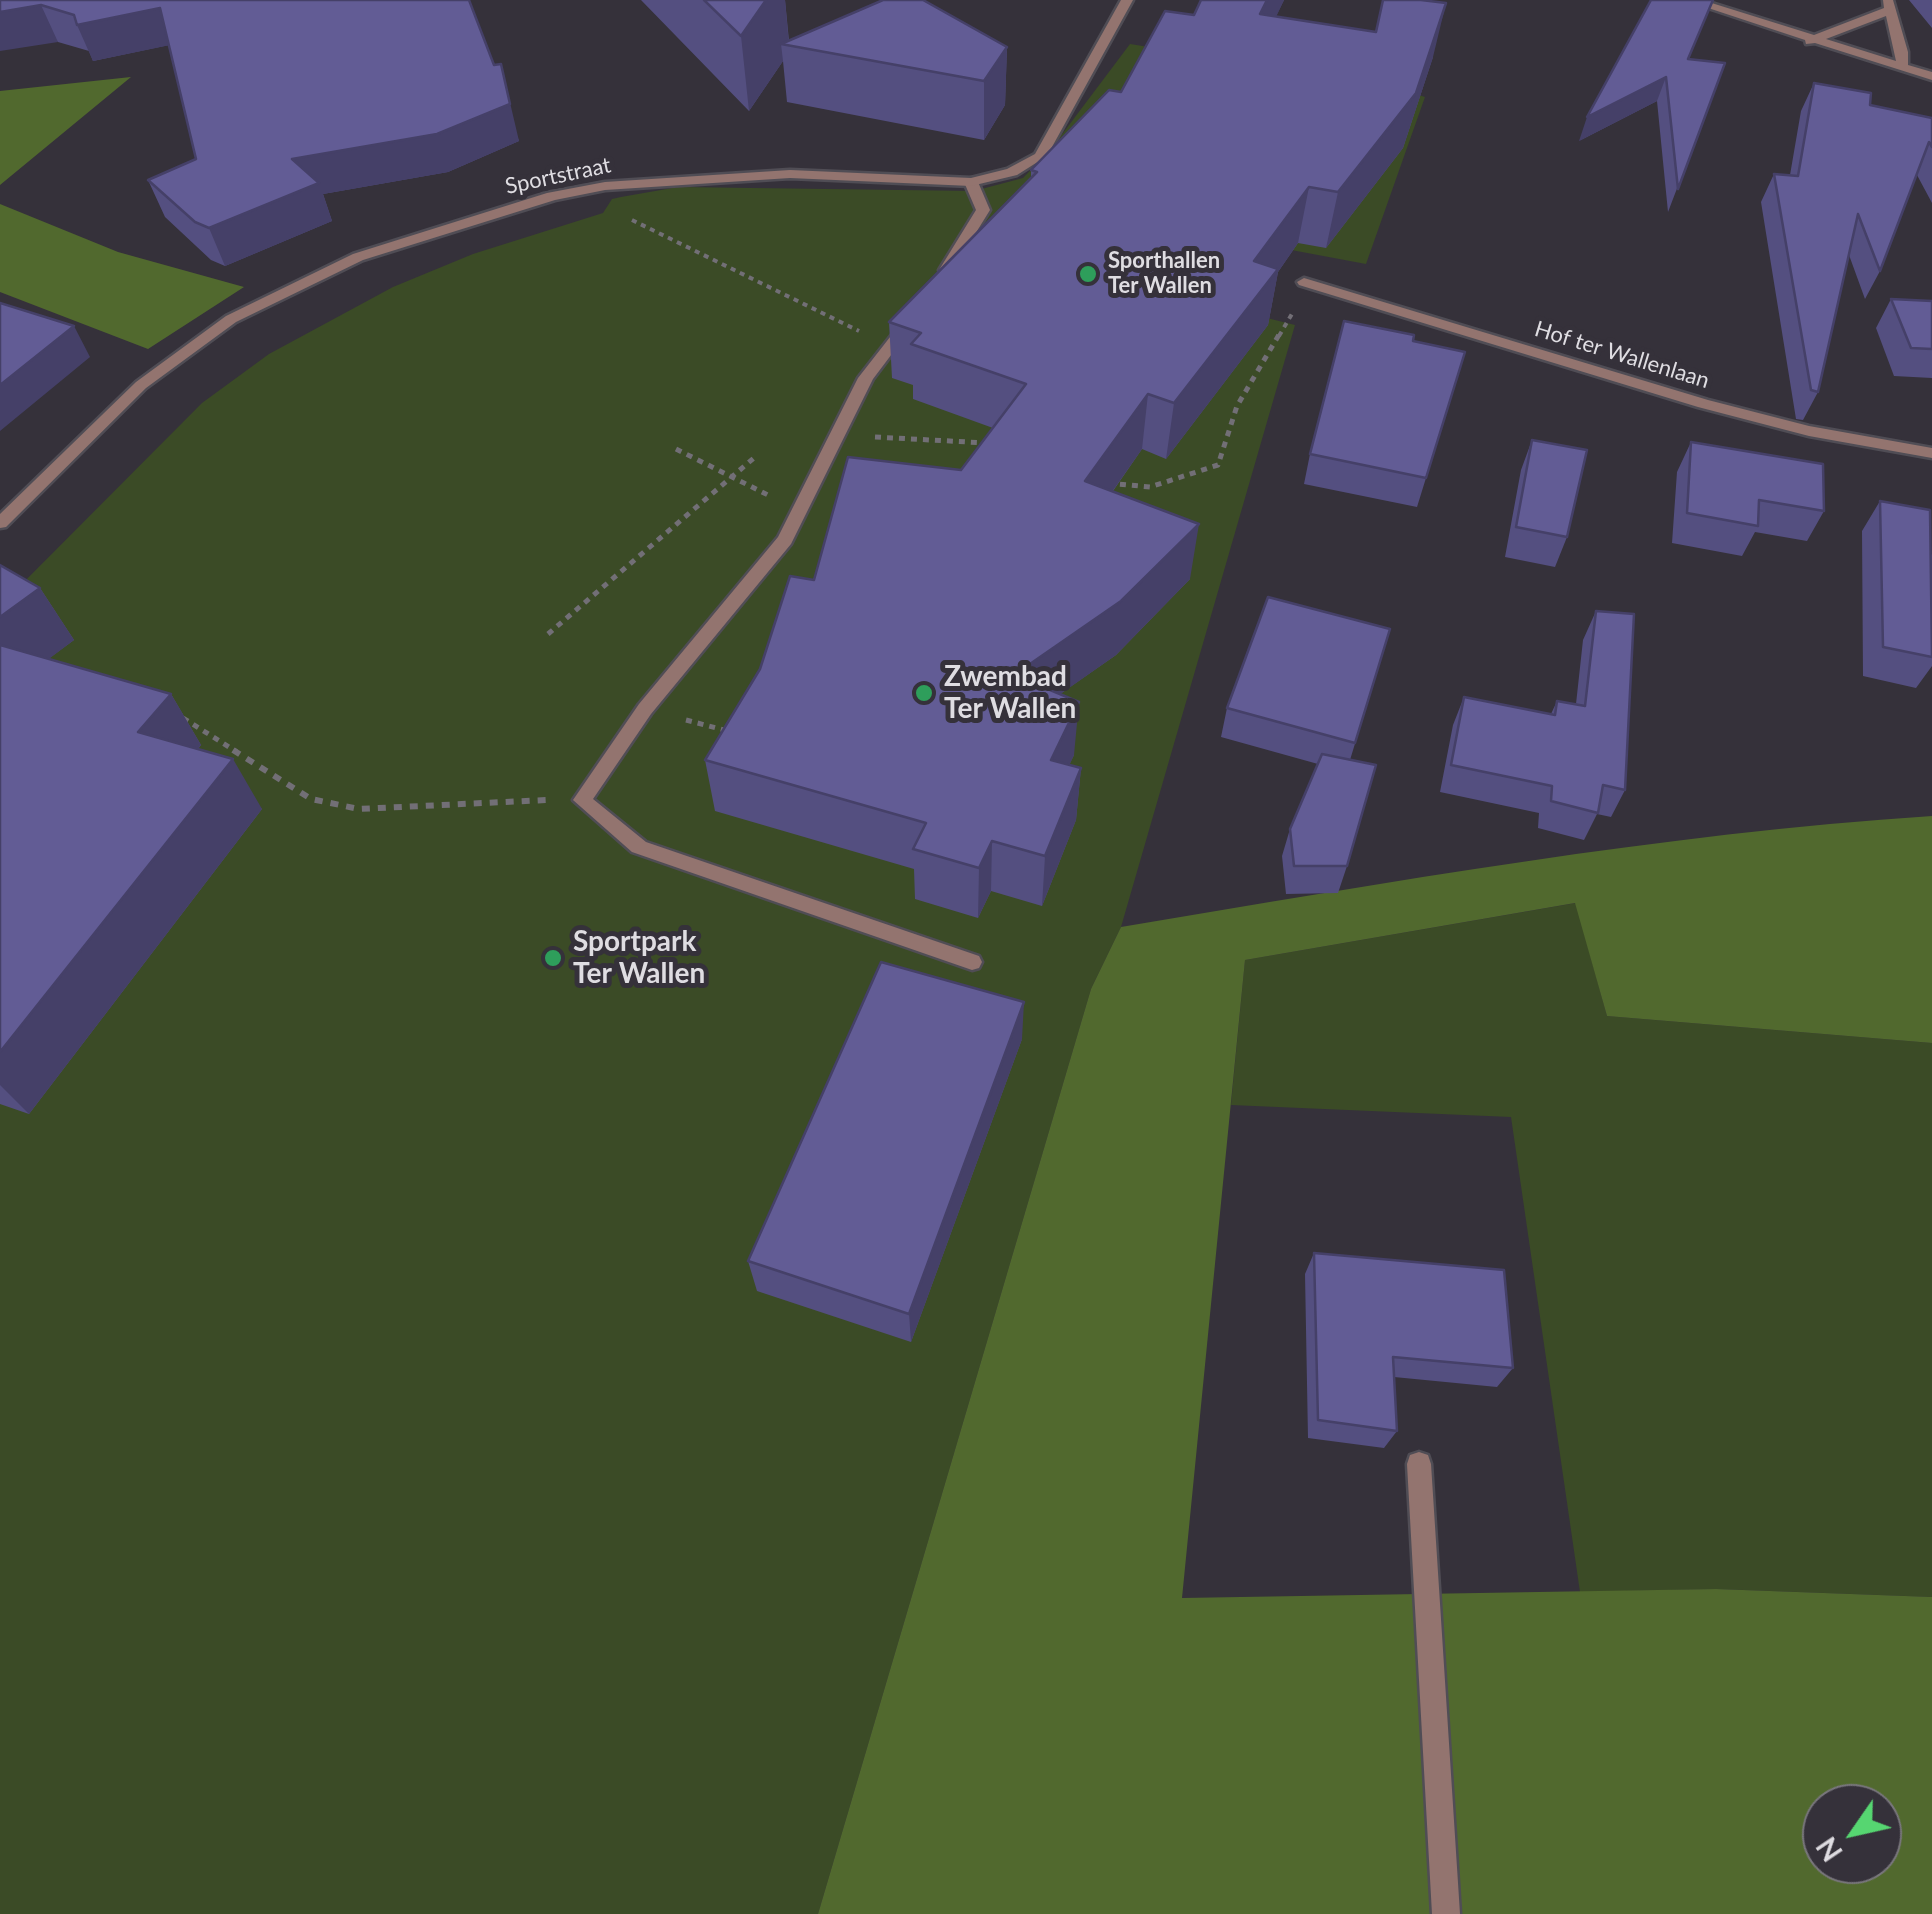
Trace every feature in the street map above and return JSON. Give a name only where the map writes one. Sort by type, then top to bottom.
[{"type":"street","name":"Sportstraat","points":[[0,523],[141,385],[264,300],[409,239],[552,196],[634,183],[790,174],[971,182],[1012,172],[1040,156],[1127,0]]},
{"type":"street","points":[[1690,0],[1810,41],[1932,76]]},
{"type":"street","points":[[1810,41],[1887,6],[1902,52],[1902,68]]},
{"type":"street","points":[[933,289],[982,210],[971,182]]},
{"type":"street","name":"Hof ter Wallenlaan","points":[[1304,282],[1703,404],[1809,431],[1932,454]]},
{"type":"street","points":[[901,334],[866,378],[785,540],[644,708],[582,800],[639,846],[972,962]]},
{"type":"street","points":[[1419,1464],[1446,1914]]},
{"type":"path","points":[[634,183],[636,193],[612,210],[901,334]]},
{"type":"path","points":[[1104,482],[1122,488],[1172,484],[1218,466],[1237,406],[1286,331],[1304,282]]},
{"type":"path","points":[[838,435],[1000,444]]},
{"type":"path","points":[[676,449],[800,512]]},
{"type":"path","points":[[548,634],[754,457]]},
{"type":"path","points":[[644,708],[739,734]]},
{"type":"path","points":[[166,714],[184,719],[311,799],[359,809],[582,800]]},
{"type":"green space","name":"Sportpark Ter Wallen","points":[[1130,44],[1387,85],[1425,97],[1366,264],[1286,249],[1263,317],[1295,325],[1121,927],[1091,989],[818,1914],[0,1914],[0,606],[202,403],[269,354],[393,287],[473,254],[603,213],[612,199],[678,187],[974,191],[1023,178],[1051,149]]},
{"type":"green space","points":[[131,77],[0,185],[0,91]]},
{"type":"green space","points":[[0,204],[118,252],[244,287],[148,349],[0,292]]},
{"type":"green space","points":[[1932,816],[1932,1043],[1607,1016],[1575,903],[1245,960],[1182,1598],[1716,1589],[1932,1597],[1932,1914],[818,1914],[1091,989],[1121,927],[1525,861],[1728,835]]},
{"type":"green space","points":[[1576,903],[1607,1016],[1932,1043],[1932,1597],[1716,1589],[1580,1592],[1511,1117],[1231,1105],[1245,960]]},
{"type":"building","points":[[0,0],[469,0],[494,65],[501,64],[510,104],[437,134],[292,159],[319,183],[209,228],[195,222],[148,180],[196,159],[160,8],[77,25],[74,15],[41,5],[0,12]]},
{"type":"building","points":[[704,0],[766,0],[741,36]]},
{"type":"building","points":[[883,0],[923,0],[1007,47],[984,81],[781,44]]},
{"type":"building","points":[[1201,0],[1267,0],[1260,14],[1376,32],[1383,0],[1446,3],[1416,93],[1338,192],[1309,187],[1254,261],[1278,269],[1174,403],[1148,394],[1085,481],[1199,524],[1121,601],[1014,675],[1079,702],[1051,760],[1081,768],[1045,856],[992,841],[979,868],[913,849],[926,823],[705,760],[760,669],[790,576],[814,580],[848,457],[961,470],[1026,384],[911,344],[921,333],[889,322],[1037,172],[1031,170],[1109,90],[1121,92],[1165,11],[1194,15]]},
{"type":"building","points":[[1651,0],[1713,0],[1688,59],[1725,63],[1678,189],[1666,77],[1587,117]]},
{"type":"building","points":[[1814,83],[1871,93],[1870,105],[1932,118],[1932,147],[1929,142],[1880,271],[1858,214],[1818,392],[1811,390],[1774,174],[1798,176]]},
{"type":"building","points":[[1891,299],[1932,301],[1932,349],[1911,348]]},
{"type":"building","points":[[0,303],[74,326],[0,385]]},
{"type":"building","points":[[1344,321],[1414,335],[1413,341],[1465,352],[1426,478],[1310,454]]},
{"type":"building","points":[[1532,440],[1587,450],[1567,537],[1516,527]]},
{"type":"building","points":[[1691,442],[1823,464],[1824,511],[1759,500],[1758,526],[1687,513]]},
{"type":"building","points":[[1880,501],[1930,510],[1932,657],[1883,647]]},
{"type":"building","points":[[0,565],[40,588],[0,617]]},
{"type":"building","points":[[1268,597],[1390,629],[1355,743],[1227,708]]},
{"type":"building","points":[[1596,611],[1634,614],[1625,790],[1603,785],[1598,813],[1551,801],[1552,786],[1451,765],[1464,697],[1555,715],[1557,701],[1585,706]]},
{"type":"building","points":[[0,645],[171,694],[138,732],[233,759],[0,1052]]},
{"type":"building","points":[[1322,754],[1376,765],[1347,866],[1294,866],[1290,829]]},
{"type":"building","points":[[881,962],[1024,1002],[909,1314],[748,1261]]},
{"type":"building","points":[[1314,1253],[1504,1270],[1513,1368],[1393,1357],[1397,1431],[1318,1420]]},
{"type":"place","name":"Sporthallen Ter Wallen","points":[[1088,274]]},
{"type":"place","name":"Zwembad Ter Wallen","points":[[924,693]]},
{"type":"place","name":"Sportpark Ter Wallen","points":[[553,958]]}]
